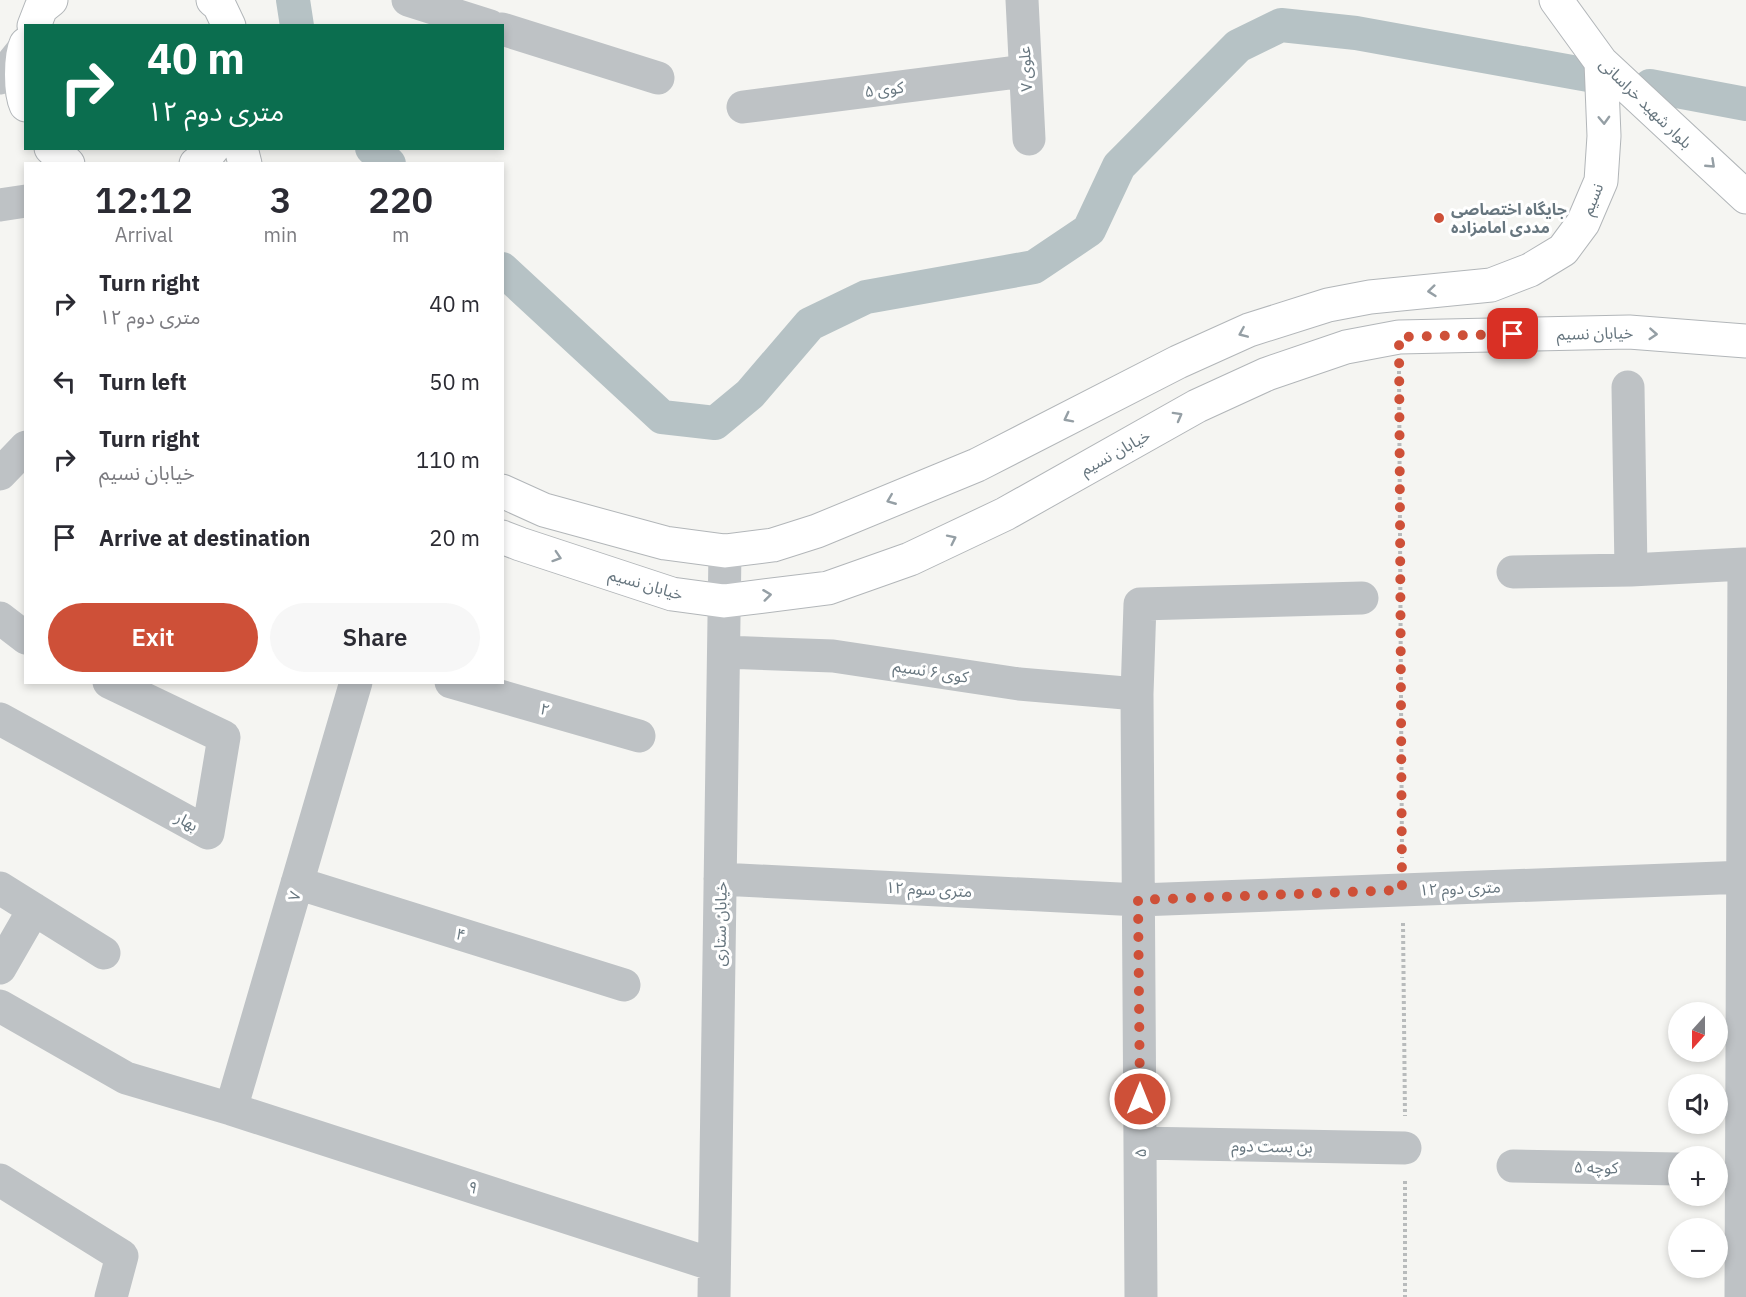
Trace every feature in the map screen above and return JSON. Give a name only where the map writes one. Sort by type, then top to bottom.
[{"type":"main road","points":[[34,24],[41,8],[51,0]]},
{"type":"main road","name":"بلوار شهید خراسانی","points":[[1556,0],[1601,62],[1746,197]]},
{"type":"main road","name":"نسیم","points":[[726,551],[773,544],[817,531],[977,465],[1178,362],[1249,330],[1328,305],[1359,299],[1491,285],[1530,270],[1563,250],[1582,223],[1601,181],[1604,136],[1601,62]]},
{"type":"main road","points":[[24,74],[22,97],[24,101]]},
{"type":"main road","points":[[53,150],[66,162]]},
{"type":"main road","points":[[199,162],[211,150]]},
{"type":"main road","name":"خیابان نسیم","points":[[504,538],[672,594],[724,601],[828,588],[910,559],[1005,514],[1197,406],[1257,378],[1346,347],[1399,337],[1629,332],[1746,341]]},
{"type":"main road","points":[[504,492],[544,510],[665,543],[726,551]]},
{"type":"street","points":[[408,0],[484,24]]},
{"type":"street","name":"علوی ۷","points":[[1022,0],[1029,139]]},
{"type":"street","points":[[504,30],[658,78]]},
{"type":"street","points":[[0,78],[24,44]]},
{"type":"street","name":"کوی ۵","points":[[743,107],[1025,71]]},
{"type":"street","points":[[0,205],[24,201]]},
{"type":"street","points":[[1628,387],[1631,570]]},
{"type":"street","points":[[0,474],[24,449]]},
{"type":"street","name":"خیابان ستاری","points":[[714,1281],[726,551]]},
{"type":"street","points":[[1513,572],[1631,570],[1744,564],[1744,1020],[1729,1169],[1744,1205],[1741,1297]]},
{"type":"street","name":"۵","points":[[1141,1297],[1137,694],[1140,604],[1362,598]]},
{"type":"street","points":[[0,618],[24,636]]},
{"type":"street","name":"کوی ۶ نسیم","points":[[724,652],[833,656],[1019,684],[1137,694]]},
{"type":"street","name":"بهار","points":[[0,719],[208,833],[224,736],[113,684]]},
{"type":"street","name":"۷","points":[[231,1109],[355,684]]},
{"type":"street","name":"۲","points":[[457,684],[639,736]]},
{"type":"street","name":"۱۲ متری دوم","points":[[1138,900],[1744,878]]},
{"type":"street","name":"۱۲ متری سوم","points":[[720,879],[1138,900]]},
{"type":"street","name":"۴","points":[[297,883],[624,985]]},
{"type":"street","points":[[0,888],[104,953]]},
{"type":"street","points":[[0,968],[34,909]]},
{"type":"street","name":"۹","points":[[0,1006],[126,1078],[231,1109],[714,1281]]},
{"type":"street","name":"بن بست دوم","points":[[1140,1143],[1405,1148]]},
{"type":"street","name":"کوچه ۵","points":[[1513,1166],[1668,1169]]},
{"type":"street","points":[[0,1180],[122,1256],[111,1297]]},
{"type":"path","points":[[1399,337],[1406,1297]]},
{"type":"waterway","points":[[293,0],[297,24]]},
{"type":"waterway","points":[[504,271],[662,417],[715,423],[750,394],[810,324],[866,297],[1034,267],[1089,230],[1119,166],[1238,46],[1281,25],[1356,33],[1594,76]]},
{"type":"waterway","points":[[1650,86],[1746,104]]},
{"type":"waterway","points":[[374,150],[387,162]]},
{"type":"place","name":"جایگاه اختصاصی مددی امامزاده","points":[[1439,218]]},
{"type":"route","points":[[1140,1099],[1138,900],[1402,890],[1399,337],[1513,334]]}]
